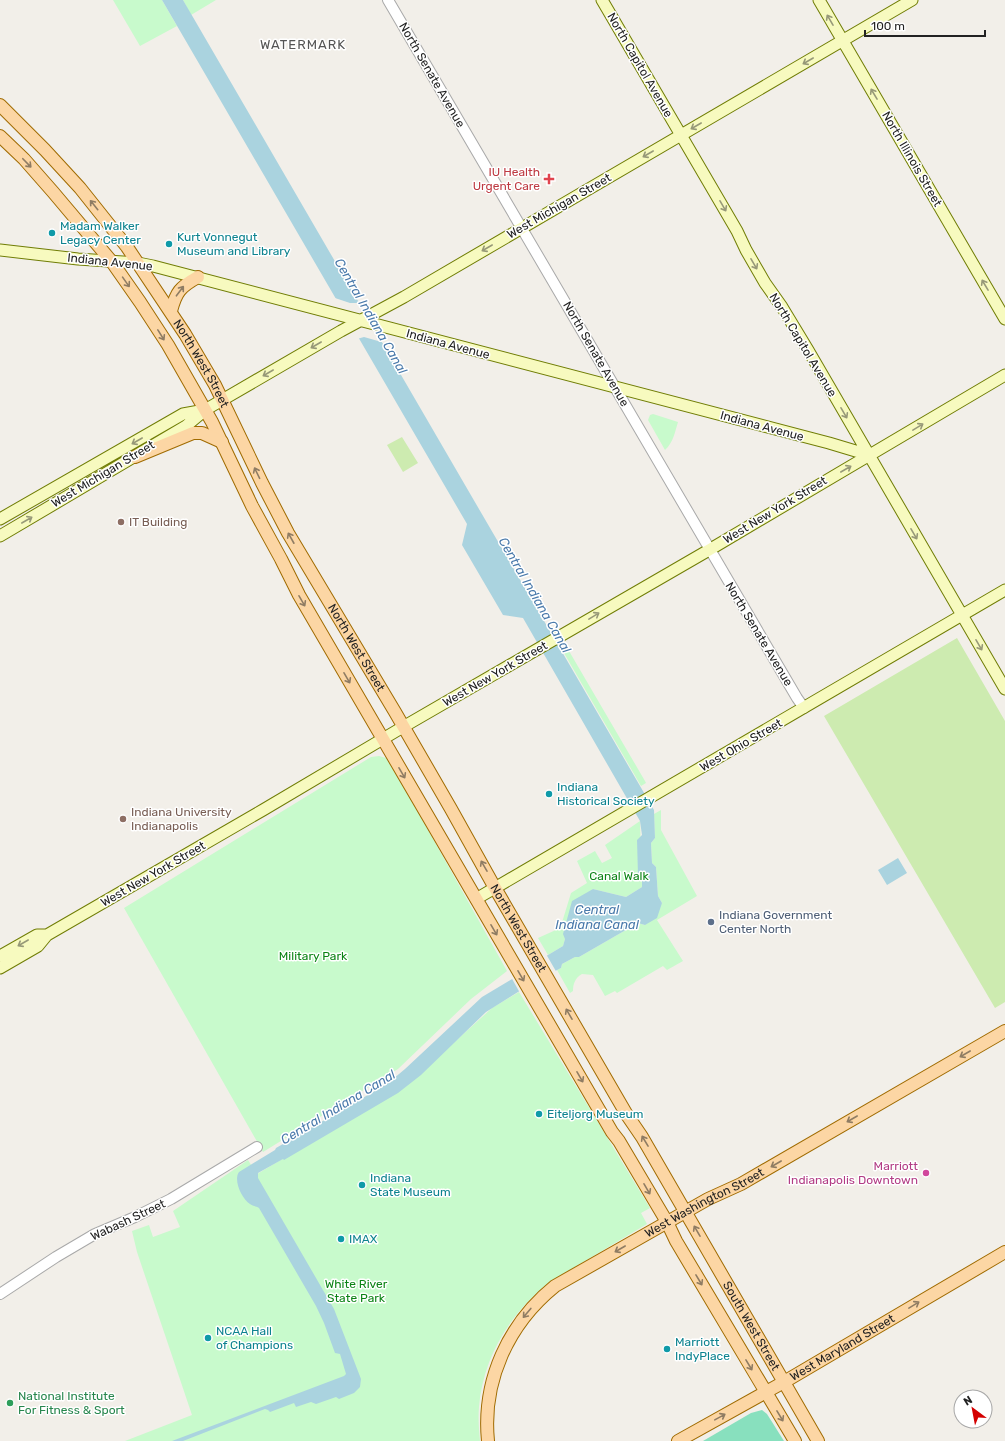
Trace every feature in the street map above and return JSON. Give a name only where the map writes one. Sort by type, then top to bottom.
[{"type":"main road","name":"North Capitol Avenue","points":[[602,0],[737,231],[746,250],[800,337],[1005,689]]},
{"type":"main road","name":"North Illinois Street","points":[[819,0],[1005,319]]},
{"type":"main road","name":"West Michigan Street","points":[[0,536],[135,457],[188,424],[205,410],[222,400],[346,328],[372,315],[912,0]]},
{"type":"main road","name":"North West Street","points":[[0,106],[45,150],[80,188],[127,247],[171,311],[201,360],[288,533],[686,1212]]},
{"type":"main road","name":"North West Street","points":[[0,136],[24,159],[54,192],[112,262],[164,339],[222,442],[252,506],[299,595],[612,1132],[619,1141],[667,1222]]},
{"type":"main road","name":"Indiana Avenue","points":[[0,250],[112,262],[138,263],[198,277],[378,326],[615,387],[869,455]]},
{"type":"main road","points":[[171,311],[179,290],[188,282],[198,277]]},
{"type":"main road","name":"West New York Street","points":[[0,968],[38,946],[47,935],[709,550],[1005,375]]},
{"type":"main road","name":"West Michigan Street","points":[[0,519],[183,414],[205,410]]},
{"type":"main road","points":[[135,457],[193,433],[202,433],[222,442]]},
{"type":"main road","name":"West Ohio Street","points":[[476,899],[660,793],[1005,590]]},
{"type":"main road","name":"West New York Street","points":[[0,956],[37,935],[47,935]]},
{"type":"main road","name":"West Washington Street","points":[[488,1441],[488,1412],[490,1393],[495,1372],[505,1346],[523,1319],[555,1286],[708,1199],[741,1184],[1005,1031]]},
{"type":"main road","name":"South West Street","points":[[686,1212],[818,1441]]},
{"type":"main road","name":"South West Street","points":[[667,1222],[676,1241],[795,1441]]},
{"type":"main road","name":"West Maryland Street","points":[[678,1441],[784,1382],[1005,1252]]},
{"type":"street","name":"North Senate Avenue","points":[[388,0],[709,550],[804,708]]},
{"type":"street","name":"Wabash Street","points":[[0,1294],[56,1257],[95,1234],[171,1200],[257,1147]]},
{"type":"green space","points":[[113,0],[162,0],[177,26],[140,46]]},
{"type":"green space","points":[[183,0],[216,0],[191,15]]},
{"type":"green space","points":[[653,414],[678,422],[672,441],[665,450],[648,420],[650,415]]},
{"type":"green space","points":[[402,437],[418,463],[403,472],[387,445]]},
{"type":"green space","points":[[957,638],[1005,721],[1005,1002],[995,1008],[824,716]]},
{"type":"green space","points":[[569,651],[645,781],[646,783],[641,786],[564,653]]},
{"type":"green space","name":"Military Park","points":[[379,756],[386,758],[390,762],[507,971],[471,999],[398,1069],[263,1152],[124,908],[371,757]]},
{"type":"green space","points":[[661,810],[661,830],[697,896],[657,920],[683,961],[667,970],[663,966],[617,993],[615,991],[605,996],[593,975],[582,974],[576,979],[573,991],[570,993],[557,970],[561,968],[562,964],[575,957],[579,957],[638,923],[645,925],[662,903],[658,896],[656,867],[652,863],[651,843],[655,838],[654,814]]},
{"type":"green space","name":"Canal Walk","points":[[640,821],[642,887],[626,897],[593,889],[565,939],[563,946],[548,955],[538,938],[560,929],[571,893],[587,883],[577,861],[595,851],[602,863],[612,858],[605,845]]},
{"type":"green space","name":"White River State Park","points":[[519,992],[650,1208],[641,1213],[647,1224],[548,1283],[534,1295],[511,1323],[501,1338],[486,1371],[479,1411],[480,1441],[125,1441],[192,1415],[137,1252],[132,1231],[149,1225],[153,1237],[180,1227],[173,1211],[248,1160],[257,1174],[406,1086],[492,1008]]},
{"type":"green space","points":[[762,1410],[767,1414],[784,1441],[703,1441],[751,1413]]},
{"type":"water","name":"Central Indiana Canal","points":[[162,0],[183,0],[654,810],[655,838],[651,843],[652,863],[656,867],[658,896],[662,903],[657,918],[645,925],[638,923],[579,957],[575,957],[562,964],[561,968],[534,982],[486,1012],[421,1075],[398,1093],[284,1160],[283,1159],[258,1173],[258,1178],[334,1309],[361,1379],[360,1387],[354,1393],[339,1399],[336,1397],[316,1404],[311,1402],[296,1407],[294,1403],[270,1412],[265,1409],[183,1441],[172,1441],[346,1374],[340,1354],[335,1353],[316,1306],[259,1208],[247,1202],[241,1194],[237,1180],[237,1175],[239,1172],[276,1148],[387,1084],[482,997],[563,946],[565,939],[563,934],[572,901],[593,889],[626,897],[642,887],[642,879],[638,875],[637,840],[642,835],[640,821],[523,618],[503,615],[462,545],[467,524]]},
{"type":"water","points":[[898,858],[907,873],[887,885],[878,870]]},
{"type":"pier","points":[[332,297],[350,303],[362,303],[385,343],[364,337],[357,339]]},
{"type":"pier","points":[[546,954],[557,973],[520,993],[511,977],[526,969],[527,965]]},
{"type":"place","name":"IU Health Urgent Care","points":[[549,179]]},
{"type":"place","name":"Madam Walker Legacy Center","points":[[52,233]]},
{"type":"place","name":"Kurt Vonnegut Museum and Library","points":[[169,244]]},
{"type":"place","name":"IT Building","points":[[121,522]]},
{"type":"place","name":"Indiana Historical Society","points":[[549,794]]},
{"type":"place","name":"Indiana University Indianapolis","points":[[123,819]]},
{"type":"place","name":"Indiana Government Center North","points":[[711,922]]},
{"type":"place","name":"Eiteljorg Museum","points":[[539,1114]]},
{"type":"place","name":"Marriott Indianapolis Downtown","points":[[926,1173]]},
{"type":"place","name":"Indiana State Museum","points":[[362,1185]]},
{"type":"place","name":"IMAX","points":[[341,1239]]},
{"type":"place","name":"NCAA Hall of Champions","points":[[208,1338]]},
{"type":"place","name":"Marriott IndyPlace","points":[[667,1349]]},
{"type":"place","name":"National Institute For Fitness & Sport","points":[[10,1403]]},
{"type":"district","name":"WATERMARK","points":[[303,44]]}]
